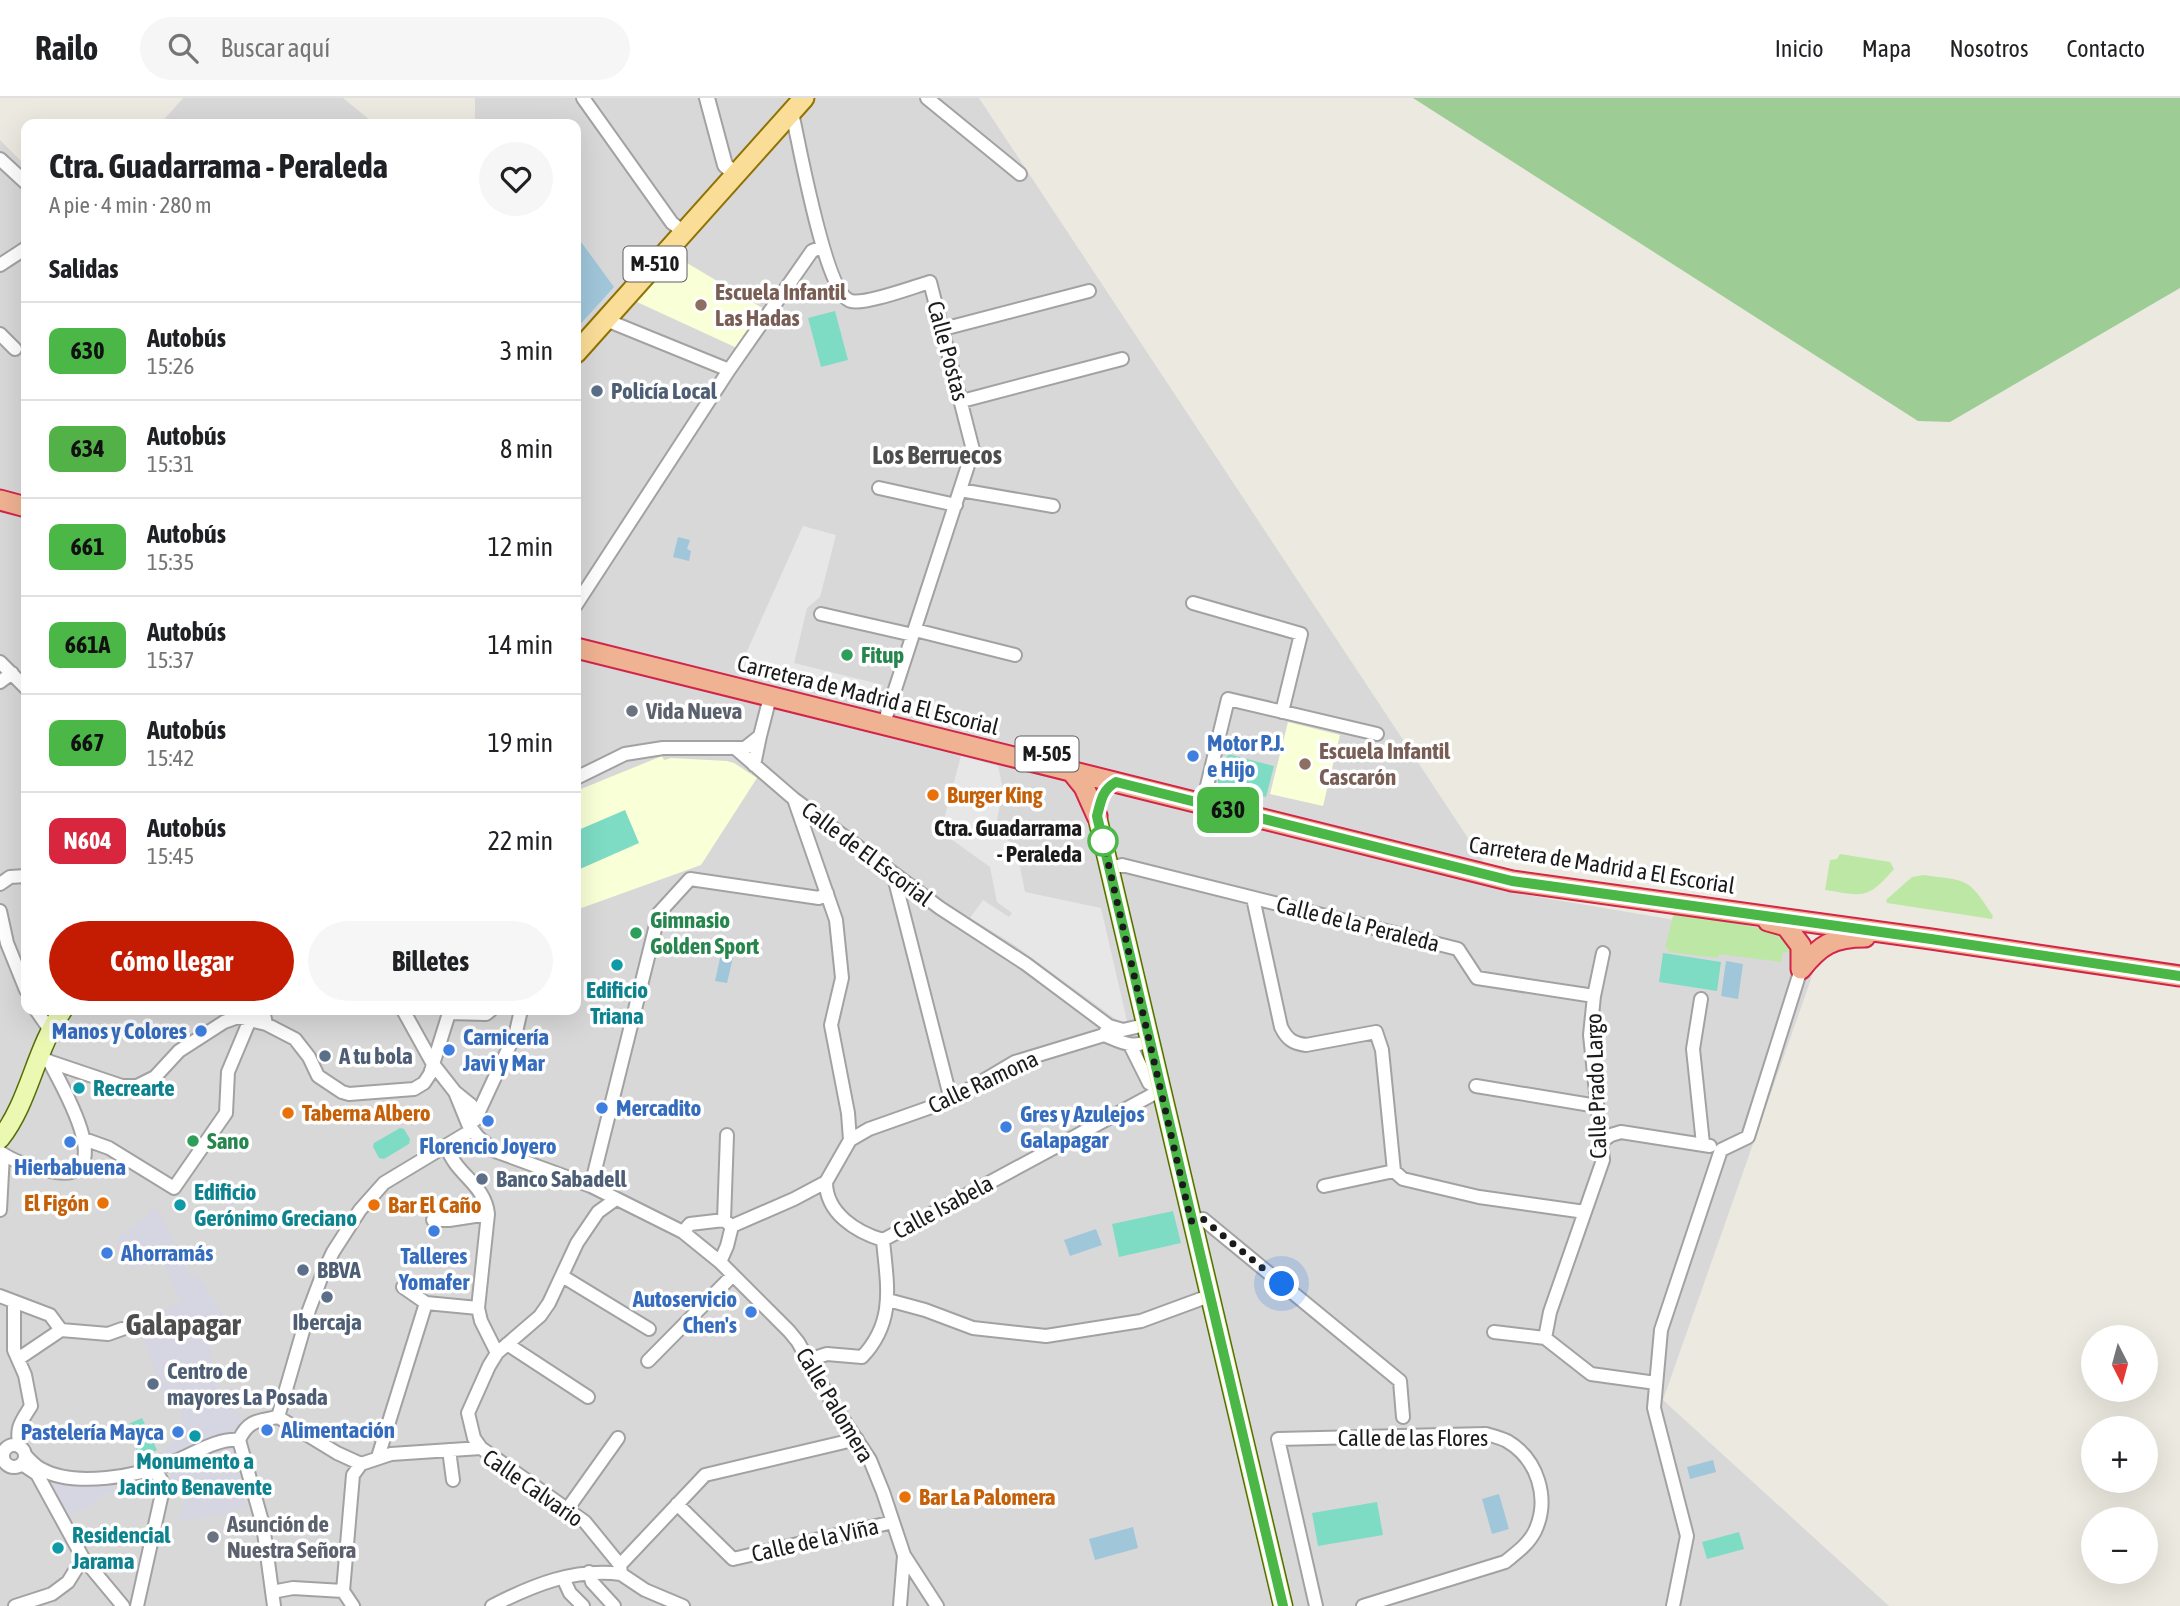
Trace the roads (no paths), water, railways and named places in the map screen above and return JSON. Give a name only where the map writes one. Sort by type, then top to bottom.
[{"type":"highway","points":[[0,488],[21,494]]},
{"type":"highway","points":[[0,500],[21,506]]},
{"type":"highway","name":"Carretera de Madrid a El Escorial","points":[[581,638],[1452,855],[1519,869],[2180,964]]},
{"type":"highway","name":"Carretera de Madrid a El Escorial","points":[[581,649],[1512,881],[2180,976]]},
{"type":"highway","points":[[1072,771],[1084,787],[1097,816]]},
{"type":"highway","points":[[1097,816],[1103,793],[1116,782]]},
{"type":"highway","points":[[1723,909],[1786,926],[1801,946],[1801,969]]},
{"type":"highway","points":[[1801,969],[1818,948],[1848,937],[1931,939]]},
{"type":"main road","name":"M-510","points":[[581,348],[798,105]]},
{"type":"main road","points":[[1097,816],[1283,1606]]},
{"type":"main road","points":[[1,1149],[12,1121],[44,1060],[50,1030],[60,1015]]},
{"type":"street","points":[[583,98],[672,223],[684,232]]},
{"type":"street","points":[[707,98],[725,165],[736,175]]},
{"type":"street","points":[[927,98],[1020,174]]},
{"type":"street","name":"Calle Postas","points":[[798,105],[822,247],[837,288],[843,297],[851,301],[863,301],[930,282],[973,450],[887,714]]},
{"type":"street","points":[[0,159],[21,178]]},
{"type":"street","points":[[581,598],[729,370],[812,251],[822,247]]},
{"type":"street","points":[[0,265],[21,251]]},
{"type":"street","points":[[943,329],[1089,291]]},
{"type":"street","points":[[606,320],[729,370]]},
{"type":"street","points":[[0,334],[15,349]]},
{"type":"street","points":[[962,401],[1122,359]]},
{"type":"street","points":[[879,488],[956,505]]},
{"type":"street","points":[[960,490],[1054,506]]},
{"type":"street","points":[[1193,603],[1301,634],[1282,712]]},
{"type":"street","points":[[821,614],[1015,655]]},
{"type":"street","points":[[0,662],[21,683]]},
{"type":"street","points":[[0,681],[12,673]]},
{"type":"street","points":[[754,765],[770,697]]},
{"type":"street","points":[[1205,794],[1228,699],[1377,734]]},
{"type":"street","points":[[581,776],[625,754],[663,748],[745,748],[760,736]]},
{"type":"street","name":"Calle de El Escorial","points":[[735,748],[794,799],[940,908],[1045,978],[1106,1030]]},
{"type":"street","points":[[683,1232],[690,1224],[728,1223],[794,1199],[825,1182],[850,1140],[848,1113],[831,1025],[842,978],[836,920],[794,799]]},
{"type":"street","name":"Calle de la Peraleda","points":[[1109,868],[1122,865],[1458,948],[1477,978],[1594,996]]},
{"type":"street","points":[[893,873],[951,1100]]},
{"type":"street","points":[[0,884],[10,877],[21,876]]},
{"type":"street","points":[[592,1186],[660,913],[690,879],[818,898],[827,893]]},
{"type":"street","points":[[1253,898],[1281,1027],[1286,1037],[1294,1043],[1306,1045],[1376,1032],[1382,1050],[1394,1171],[1403,1180],[1479,1197],[1585,1212]]},
{"type":"street","points":[[0,911],[3,942],[21,980]]},
{"type":"street","name":"Calle Prado Largo","points":[[1545,1338],[1550,1312],[1603,1160],[1590,1035],[1594,996],[1603,953]]},
{"type":"street","points":[[1602,1140],[1621,1132],[1703,1144],[1720,1150],[1748,1137],[1801,969]]},
{"type":"street","points":[[1701,999],[1693,1049],[1703,1144]]},
{"type":"street","points":[[40,1015],[50,1030]]},
{"type":"street","points":[[44,1060],[122,1086],[137,1086],[155,1077],[179,1051],[240,1015]]},
{"type":"street","points":[[84,1139],[109,1148],[174,1188],[226,1113],[228,1072],[242,1015]]},
{"type":"street","points":[[244,1015],[295,1039],[309,1057],[318,1076],[342,1092],[349,1094],[450,1088],[471,1105],[477,1114]]},
{"type":"street","points":[[264,1015],[266,1024]]},
{"type":"street","points":[[406,1015],[472,1130],[495,1151],[592,1186],[683,1232],[733,1275],[648,1360]]},
{"type":"street","points":[[414,1089],[424,1083],[433,1064],[449,1015]]},
{"type":"street","points":[[278,1417],[309,1310],[333,1252],[360,1210],[384,1183],[472,1130],[516,1032],[520,1015]]},
{"type":"street","points":[[1106,1030],[1147,1033],[1142,1045],[1130,1045]]},
{"type":"street","points":[[1106,1030],[1130,1045],[1149,1083],[1161,1090]]},
{"type":"street","name":"Calle Ramona","points":[[850,1140],[869,1129],[951,1100],[1015,1062],[1106,1030]]},
{"type":"street","points":[[1,1149],[22,1163],[70,1173],[77,1171],[85,1158],[84,1139],[65,1092],[44,1060]]},
{"type":"street","points":[[1476,1086],[1597,1106]]},
{"type":"street","name":"Calle Isabela","points":[[808,1360],[827,1354],[862,1357],[877,1342],[888,1300],[883,1240],[1161,1090]]},
{"type":"street","points":[[720,1262],[727,1246],[727,1135]]},
{"type":"street","points":[[447,1147],[452,1161],[478,1186],[487,1203],[478,1308],[481,1321],[502,1349],[588,1397]]},
{"type":"street","points":[[0,1210],[1,1149]]},
{"type":"street","points":[[1673,1606],[1688,1536],[1654,1408],[1661,1330],[1720,1150]]},
{"type":"street","points":[[1324,1186],[1394,1171]]},
{"type":"street","points":[[825,1182],[834,1210],[864,1235],[883,1240]]},
{"type":"street","points":[[481,1448],[474,1438],[468,1413],[502,1349],[540,1316],[549,1303],[577,1243],[597,1212],[616,1199]]},
{"type":"street","points":[[433,1220],[488,1214]]},
{"type":"street","points":[[1191,1221],[1203,1219],[1400,1381],[1403,1417]]},
{"type":"street","name":"Calle Palomera","points":[[733,1275],[789,1331],[857,1439],[879,1481],[904,1555],[937,1606]]},
{"type":"street","points":[[562,1276],[649,1329]]},
{"type":"street","points":[[403,1287],[426,1303],[478,1308]]},
{"type":"street","points":[[0,1296],[50,1315],[61,1330]]},
{"type":"street","points":[[888,1300],[973,1328],[1046,1336],[1141,1321],[1209,1296]]},
{"type":"street","points":[[15,1303],[10,1353],[25,1375],[31,1406],[19,1426],[17,1435],[22,1455],[47,1489],[83,1558],[123,1606]]},
{"type":"street","points":[[378,1457],[426,1303]]},
{"type":"street","points":[[10,1353],[61,1330],[108,1334],[122,1328]]},
{"type":"street","points":[[1494,1332],[1545,1338],[1591,1374],[1656,1383]]},
{"type":"street","points":[[274,1606],[263,1525],[239,1440],[245,1428],[252,1423],[278,1417],[337,1453],[361,1464],[353,1475],[343,1591],[353,1606]]},
{"type":"street","name":"Calle de las Flores","points":[[1316,1606],[1278,1439],[1486,1434],[1506,1441],[1523,1454],[1535,1471],[1541,1492],[1541,1513],[1534,1533],[1522,1550],[1505,1562],[1363,1606]]},
{"type":"street","points":[[566,1511],[618,1438]]},
{"type":"street","points":[[492,1606],[514,1601],[563,1578],[593,1571],[620,1569],[705,1475],[857,1439]]},
{"type":"street","points":[[22,1455],[11,1467],[2,1459],[10,1446],[22,1455],[39,1468],[58,1476],[118,1478],[151,1471],[225,1440],[239,1440]]},
{"type":"street","name":"Calle Calvario","points":[[361,1464],[378,1457],[481,1448],[584,1522],[608,1549],[620,1569],[645,1590],[683,1606]]},
{"type":"street","name":"Calle Calvario","points":[[449,1450],[453,1480]]},
{"type":"street","points":[[137,1606],[163,1489],[159,1474],[151,1471]]},
{"type":"street","points":[[47,1489],[58,1476]]},
{"type":"street","name":"Calle de la Viña","points":[[677,1504],[733,1559],[893,1522]]},
{"type":"street","points":[[608,1549],[593,1571],[592,1582],[614,1606]]},
{"type":"street","name":"Calle Palomera","points":[[900,1606],[904,1555]]},
{"type":"street","points":[[15,1606],[52,1594],[68,1583],[83,1558]]},
{"type":"street","points":[[563,1578],[570,1593],[583,1606]]},
{"type":"street","points":[[272,1592],[293,1588],[343,1591]]},
{"type":"water","points":[[581,242],[614,287],[581,323]]},
{"type":"water","points":[[678,537],[690,540],[687,549],[691,551],[689,561],[673,557]]},
{"type":"water","points":[[721,954],[733,957],[727,983],[715,981]]},
{"type":"water","points":[[1726,961],[1743,964],[1738,999],[1721,996]]},
{"type":"water","points":[[1096,1229],[1102,1245],[1070,1256],[1064,1240]]},
{"type":"water","points":[[1713,1460],[1716,1472],[1690,1479],[1687,1467]]},
{"type":"water","points":[[1499,1494],[1509,1529],[1492,1534],[1482,1499]]},
{"type":"water","points":[[1133,1527],[1138,1548],[1095,1560],[1089,1539]]},
{"type":"place","name":"Escuela Infantil Las Hadas","points":[[701,305]]},
{"type":"place","name":"Policía Local","points":[[597,391]]},
{"type":"place","name":"Fitup","points":[[847,655]]},
{"type":"place","name":"Vida Nueva","points":[[632,711]]},
{"type":"place","name":"Motor P.J. e Hijo","points":[[1193,756]]},
{"type":"place","name":"Escuela Infantil Cascarón","points":[[1305,764]]},
{"type":"place","name":"Burger King","points":[[933,795]]},
{"type":"place","name":"Ctra. Guadarrama - Peraleda","points":[[1103,841]]},
{"type":"place","name":"Gimnasio Golden Sport","points":[[636,933]]},
{"type":"place","name":"Edificio Triana","points":[[617,965]]},
{"type":"place","name":"Manos y Colores","points":[[201,1031]]},
{"type":"place","name":"Carnicería Javi y Mar","points":[[449,1050]]},
{"type":"place","name":"A tu bola","points":[[325,1056]]},
{"type":"place","name":"Recrearte","points":[[79,1088]]},
{"type":"place","name":"Mercadito","points":[[602,1108]]},
{"type":"place","name":"Taberna Albero","points":[[288,1113]]},
{"type":"place","name":"Florencio Joyero","points":[[488,1121]]},
{"type":"place","name":"Gres y Azulejos Galapagar","points":[[1006,1127]]},
{"type":"place","name":"Sano","points":[[193,1141]]},
{"type":"place","name":"Hierbabuena","points":[[70,1142]]},
{"type":"place","name":"Banco Sabadell","points":[[482,1179]]},
{"type":"place","name":"El Figón","points":[[103,1203]]},
{"type":"place","name":"Edificio Gerónimo Greciano","points":[[180,1205]]},
{"type":"place","name":"Bar El Caño","points":[[374,1205]]},
{"type":"place","name":"Talleres Yomafer","points":[[434,1231]]},
{"type":"place","name":"Ahorramás","points":[[107,1253]]},
{"type":"place","name":"BBVA","points":[[303,1270]]},
{"type":"place","name":"Ibercaja","points":[[327,1297]]},
{"type":"place","name":"Autoservicio Chen's","points":[[751,1312]]},
{"type":"place","name":"Centro de mayores La Posada","points":[[153,1384]]},
{"type":"place","name":"Alimentación","points":[[267,1430]]},
{"type":"place","name":"Pastelería Mayca","points":[[178,1432]]},
{"type":"place","name":"Monumento a Jacinto Benavente","points":[[195,1436]]},
{"type":"place","name":"Bar La Palomera","points":[[905,1497]]},
{"type":"place","name":"Asunción de Nuestra Señora","points":[[213,1537]]},
{"type":"place","name":"Residencial Jarama","points":[[58,1548]]},
{"type":"district","name":"Los Berruecos","points":[[937,455]]},
{"type":"district","name":"Galapagar","points":[[183,1325]]}]
